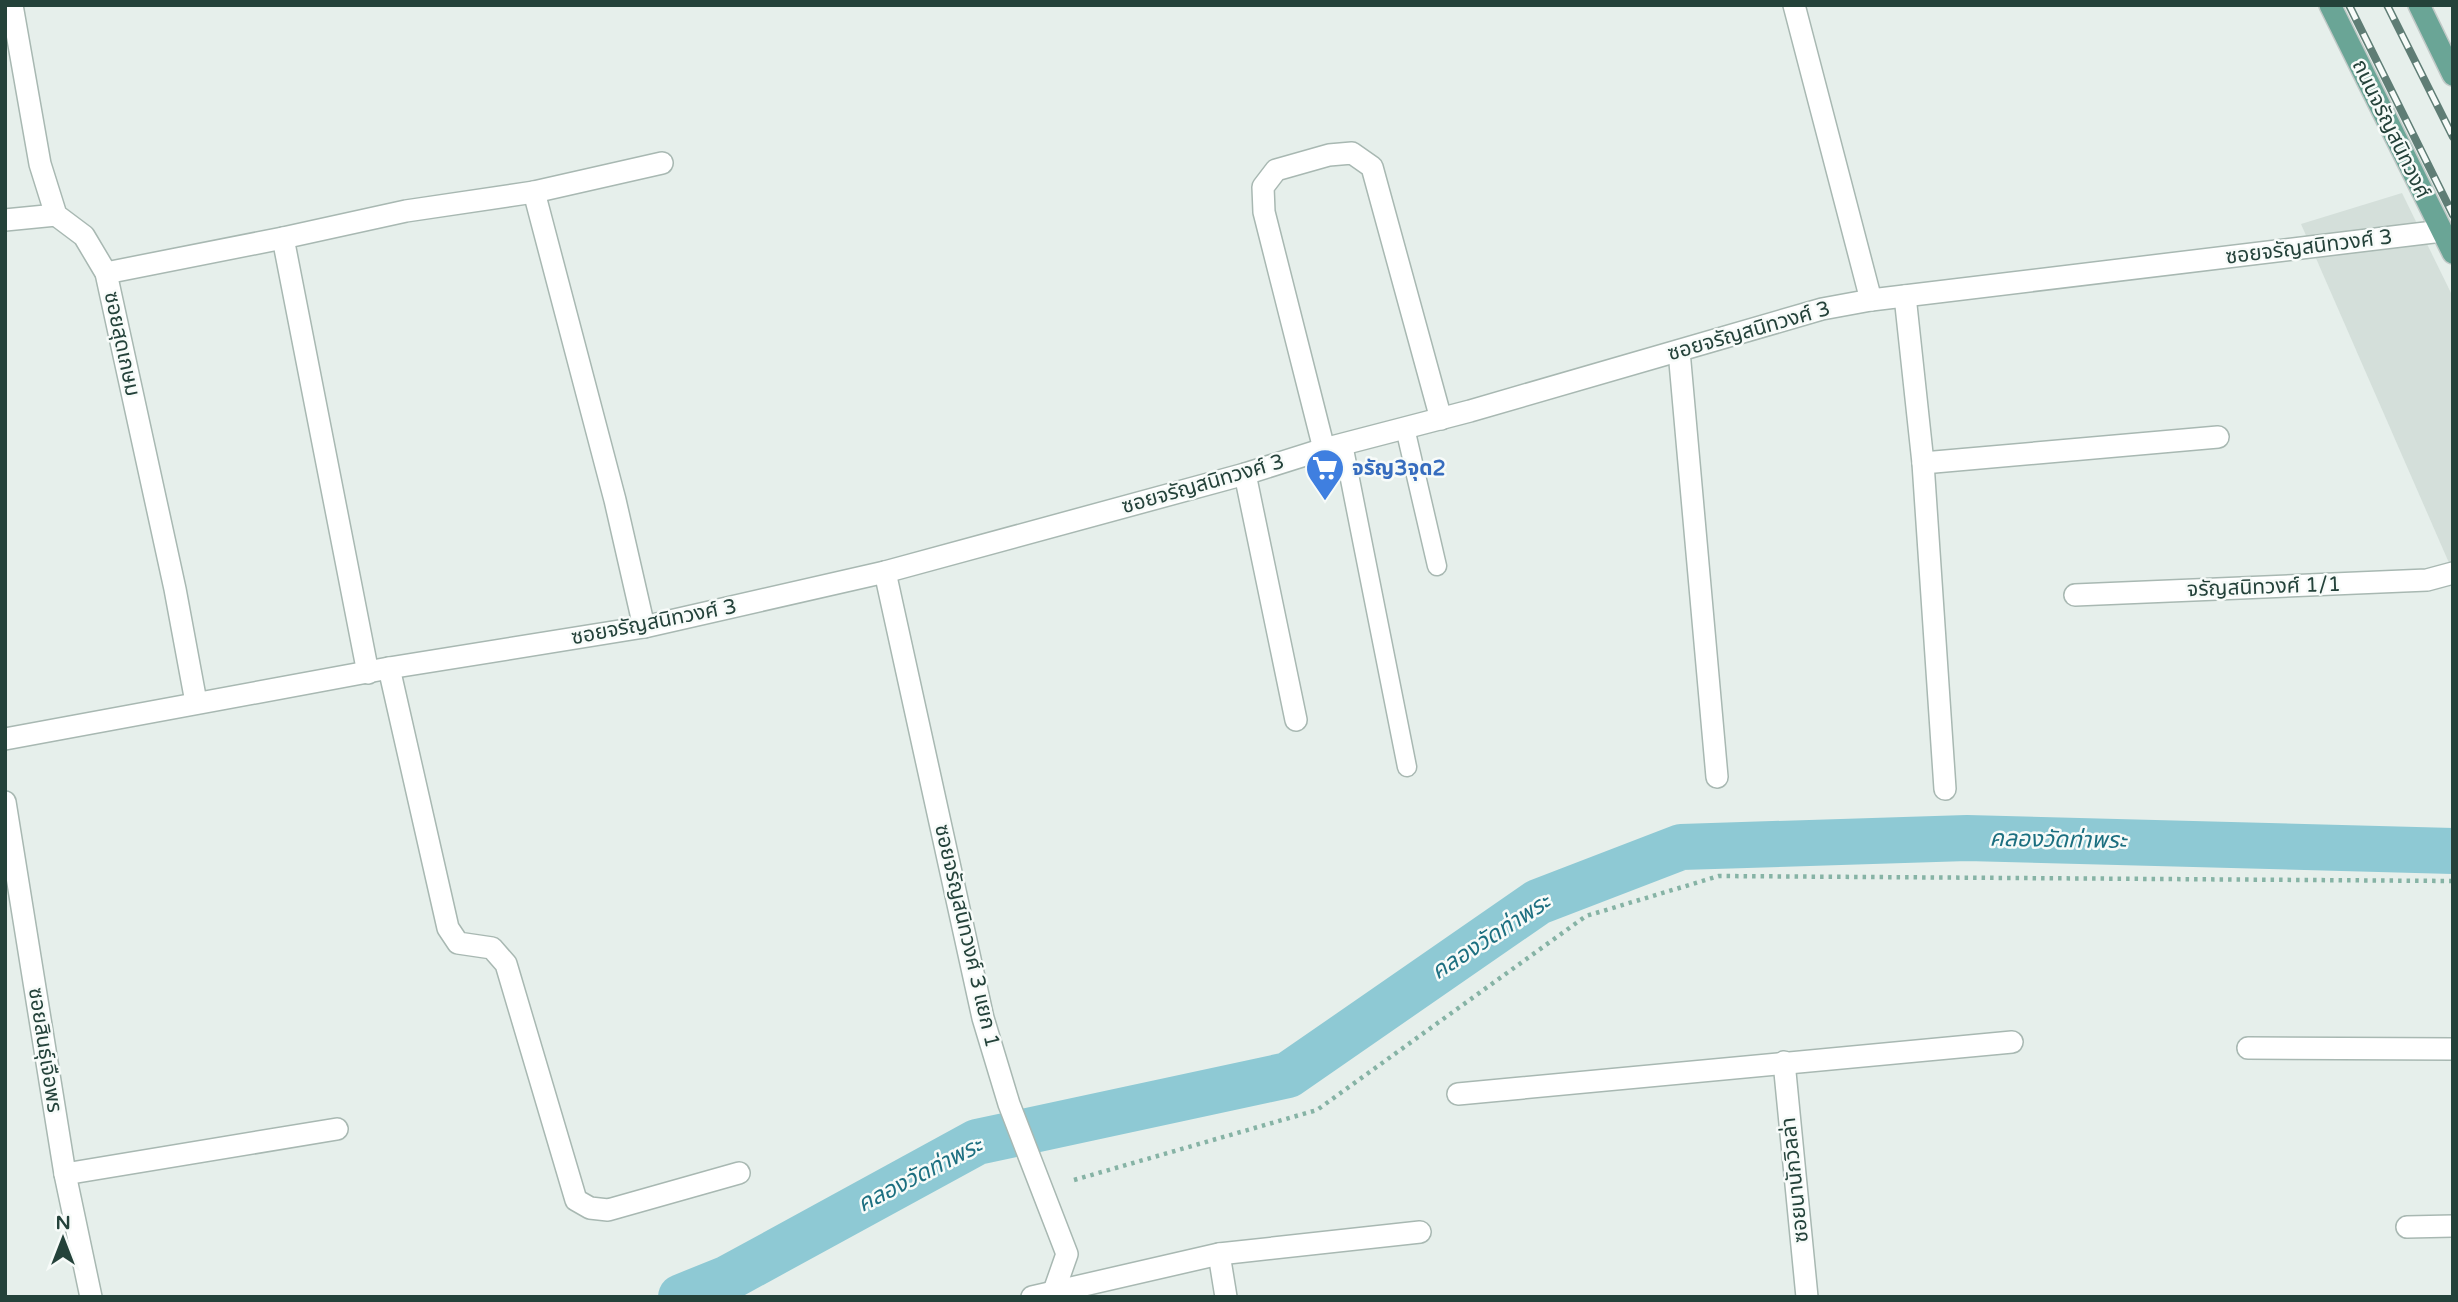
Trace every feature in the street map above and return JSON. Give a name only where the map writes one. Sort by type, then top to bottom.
[{"type":"main road","name":"ถนนจรัญสนิทวงศ์","points":[[2330,5],[2453,253]]},
{"type":"main road","points":[[2420,5],[2453,75]]},
{"type":"street","points":[[5,220],[56,215],[40,164],[12,5]]},
{"type":"street","points":[[1794,5],[1871,300]]},
{"type":"street","points":[[1333,447],[1264,212],[1263,187],[1276,170],[1329,155],[1352,153],[1372,167],[1441,419]]},
{"type":"street","points":[[106,273],[406,211],[534,192],[662,163]]},
{"type":"street","points":[[534,192],[611,486],[644,627]]},
{"type":"street","name":"ซอยสุดเกษม","points":[[56,215],[84,236],[106,273],[175,589],[196,702]]},
{"type":"street","name":"ซอยจรัญสนิทวงศ์ 3","points":[[5,740],[196,702],[644,627],[885,572],[1441,419],[1822,309],[1871,300],[2442,231]]},
{"type":"street","points":[[283,238],[368,673]]},
{"type":"street","points":[[1905,296],[1923,463],[1945,789]]},
{"type":"street","points":[[1679,351],[1717,777]]},
{"type":"street","points":[[1923,463],[2218,437]]},
{"type":"street","points":[[1245,474],[1296,720]]},
{"type":"street","name":"ซอยจรัญสนิทวงศ์ 3 แยก 1","points":[[885,572],[983,1018],[1009,1104],[1067,1254],[1054,1290]]},
{"type":"street","name":"จรัญสนิทวงศ์ 1/1","points":[[2075,595],[2427,580],[2453,573]]},
{"type":"street","points":[[389,668],[448,928],[458,943],[492,948],[506,964],[576,1200],[590,1208],[608,1210],[739,1173]]},
{"type":"street","name":"ซอยสินธุ์เจือพร","points":[[5,802],[65,1174],[91,1297]]},
{"type":"street","points":[[1458,1094],[2012,1042]]},
{"type":"street","points":[[2248,1048],[2453,1049]]},
{"type":"street","name":"ซอยนานักวิลล่า","points":[[1784,1062],[1807,1297]]},
{"type":"street","points":[[65,1174],[337,1129]]},
{"type":"street","points":[[2407,1227],[2453,1226]]},
{"type":"street","points":[[1032,1297],[1219,1254],[1420,1232]]},
{"type":"street","points":[[1219,1254],[1226,1297]]},
{"type":"lane","points":[[1405,428],[1437,566]]},
{"type":"lane","points":[[1333,447],[1407,767]]},
{"type":"path","points":[[1043,1189],[1317,1110],[1586,916],[1719,876],[2453,881]]},
{"type":"shaded area","points":[[2402,193],[2453,297],[2453,572],[2301,224]]},
{"type":"waterway","name":"คลองวัดท่าพระ","points":[[681,1297],[728,1278],[977,1142],[1288,1075],[1538,902],[1681,847],[1967,838],[2453,851]]},
{"type":"railway","points":[[2349,5],[2453,215]]},
{"type":"railway","points":[[2387,5],[2453,137]]},
{"type":"place","name":"จรัญ3จุด2","points":[[1325,502]]}]
